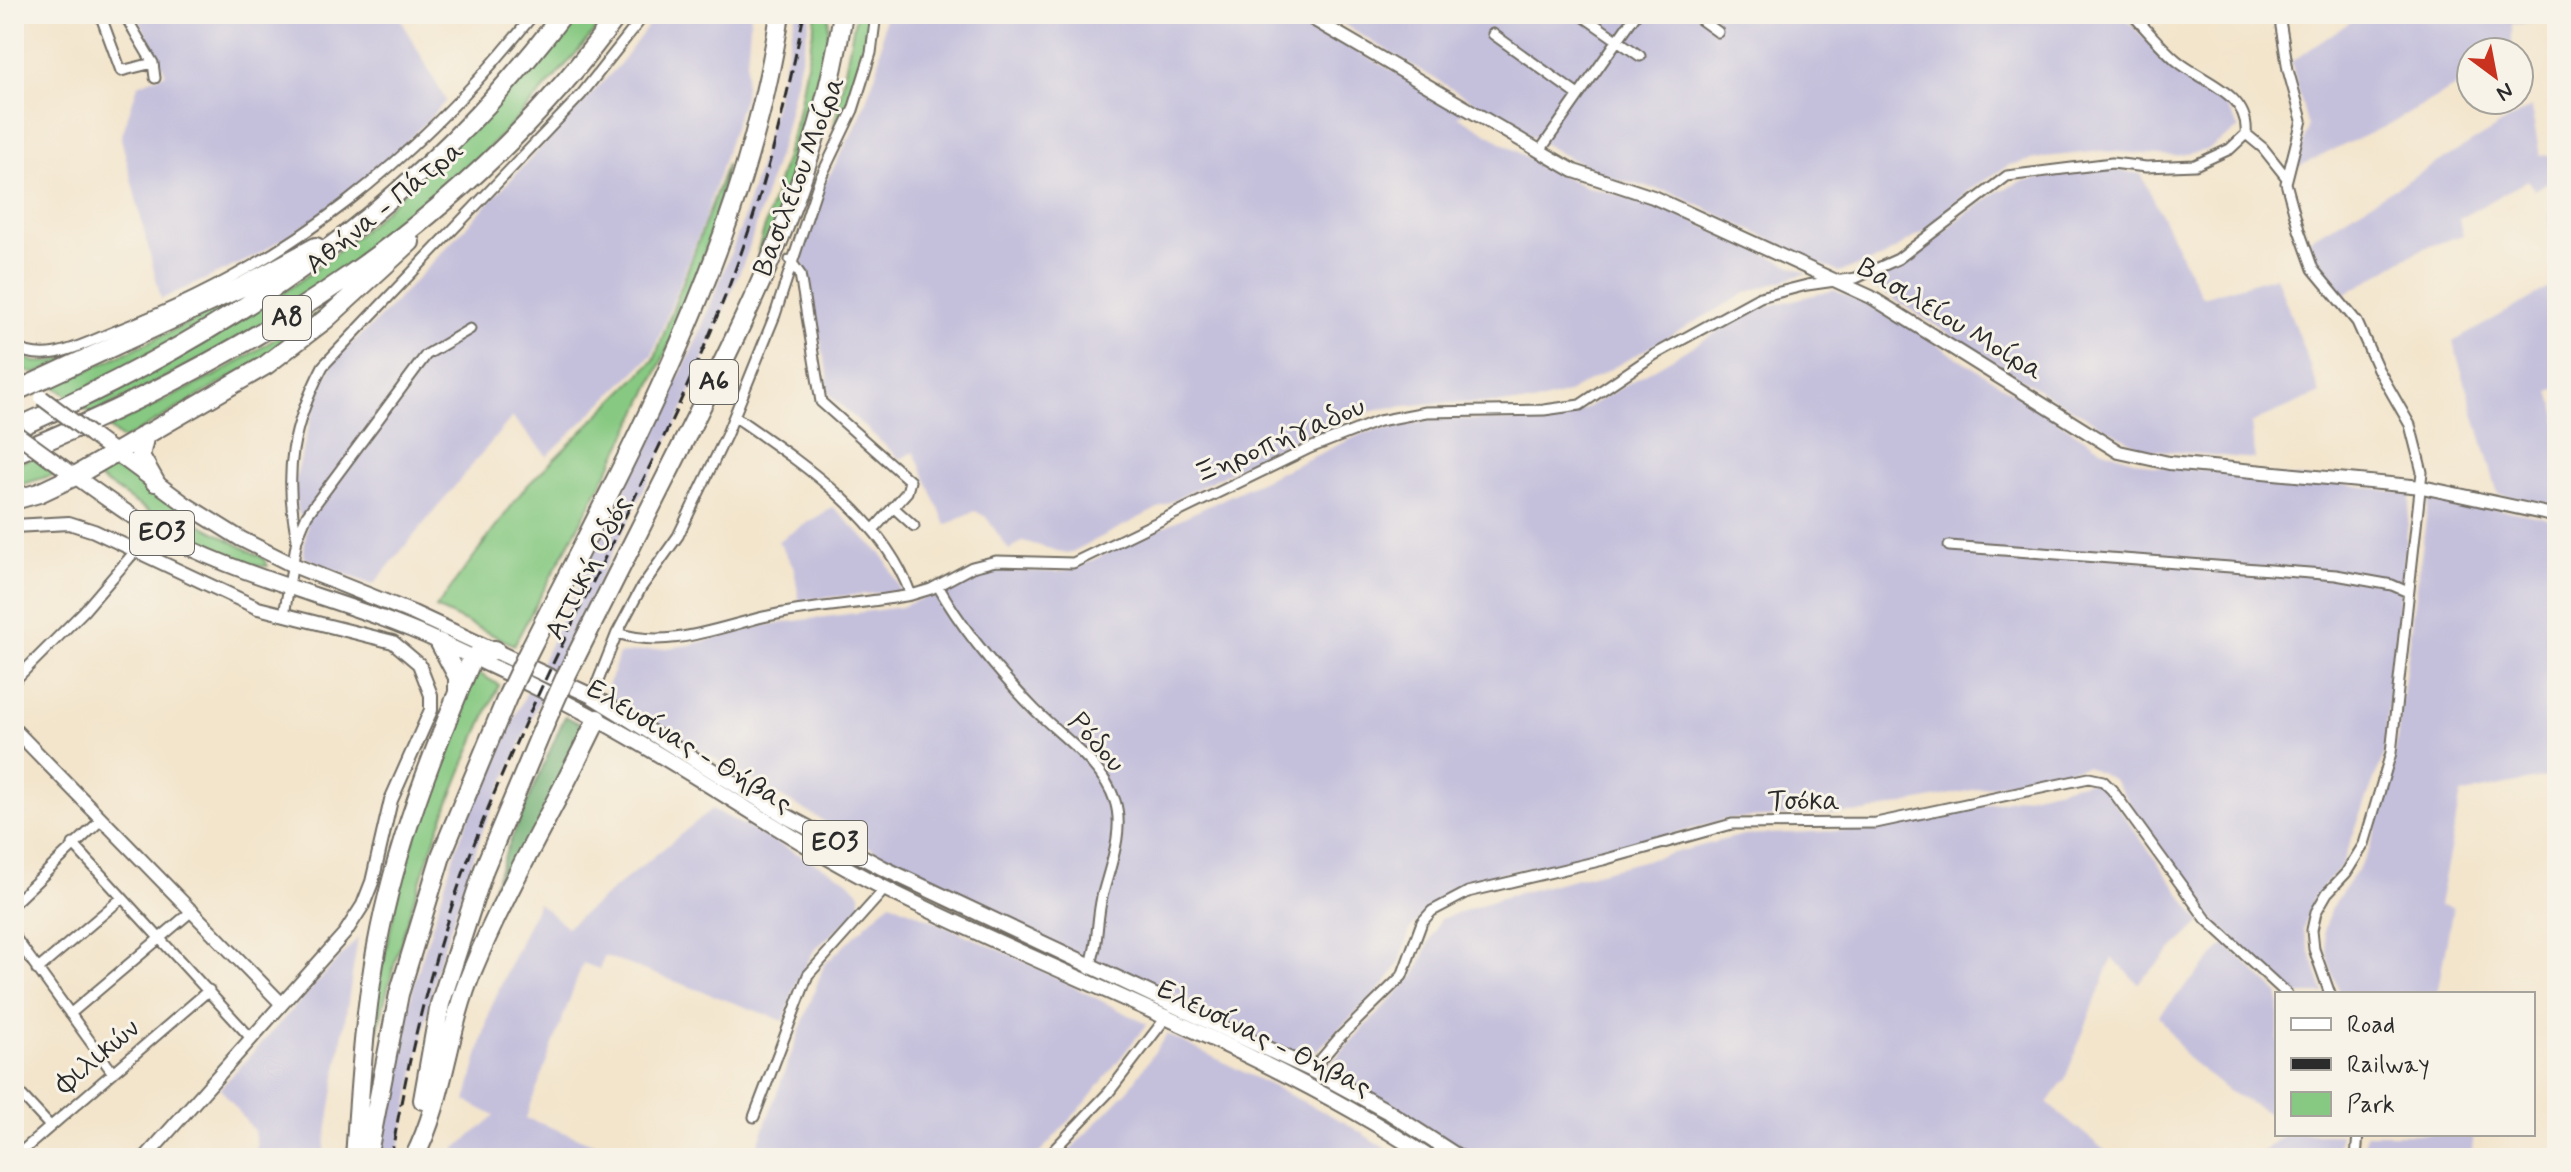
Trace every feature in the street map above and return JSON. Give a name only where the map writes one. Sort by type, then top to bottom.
[{"type":"highway","name":"Αθήνα - Πάτρα","points":[[14,430],[122,380],[213,330],[284,283],[374,212],[457,136],[563,14]]},
{"type":"highway","name":"Αθήνα - Πάτρα","points":[[14,454],[167,387],[301,310],[428,215],[524,126],[618,14]]},
{"type":"highway","name":"Αττική Οδός","points":[[367,1158],[399,994],[441,856],[508,695],[660,388],[725,234],[756,138],[780,14]]},
{"type":"highway","name":"Αττική Οδός","points":[[414,1158],[440,1004],[484,869],[566,676],[737,337],[785,231],[821,126],[843,14]]},
{"type":"highway","points":[[14,500],[39,493],[75,476],[294,346],[460,196],[524,126]]},
{"type":"highway","points":[[18,385],[242,287],[374,212]]},
{"type":"highway","points":[[145,434],[140,456],[155,482]]},
{"type":"highway","points":[[440,643],[458,677],[458,692]]},
{"type":"highway","points":[[355,1158],[364,1036],[385,909],[407,829],[472,659],[485,650],[495,650]]},
{"type":"highway","points":[[414,1158],[425,1137],[447,1047],[471,972],[597,719]]},
{"type":"main road","name":"Ελευσίνας - Θήβας","points":[[18,385],[42,398],[210,521],[293,565],[413,613],[592,696],[833,842],[1312,1070],[1389,1112],[1460,1158]]},
{"type":"main road","name":"Ελευσίνας - Θήβας","points":[[14,430],[75,476],[175,541],[440,643],[597,719],[776,830],[885,889],[1166,1019],[1344,1106],[1430,1158]]},
{"type":"main road","points":[[592,696],[597,719]]},
{"type":"street","points":[[100,14],[121,71],[153,63]]},
{"type":"street","points":[[124,14],[153,63],[155,78]]},
{"type":"street","points":[[14,347],[43,355],[71,349],[207,293],[296,241],[352,201],[428,133],[534,14]]},
{"type":"street","points":[[297,539],[290,504],[290,453],[304,402],[323,366],[581,95],[645,14]]},
{"type":"street","name":"Βασιλείου Μοίρα","points":[[592,696],[617,633],[692,510],[734,416],[775,315],[790,260],[819,181],[853,110],[871,53],[876,14]]},
{"type":"street","points":[[1275,14],[1313,17]]},
{"type":"street","points":[[1580,14],[1640,56]]},
{"type":"street","points":[[1539,152],[1636,14]]},
{"type":"street","points":[[1693,14],[1718,32]]},
{"type":"street","points":[[2132,14],[2179,62],[2227,92],[2243,117],[2246,134],[2263,148],[2286,177]]},
{"type":"street","points":[[2279,14],[2303,126],[2286,177],[2288,196],[2313,269],[2357,322],[2378,369],[2410,425],[2419,454],[2422,487],[2395,728],[2386,773],[2364,844],[2346,873],[2327,893],[2316,912],[2312,930],[2314,949],[2329,992]]},
{"type":"street","name":"Βασιλείου Μοίρα","points":[[1313,17],[1583,175],[1653,197],[1838,280],[1916,324],[2119,452],[2160,462],[2422,487],[2557,516]]},
{"type":"street","points":[[1493,34],[1578,95]]},
{"type":"street","name":"Ξηροπήγαδου","points":[[617,633],[642,639],[707,634],[763,617],[911,595],[938,586],[972,567],[996,561],[1073,563],[1310,448],[1379,421],[1426,412],[1544,410],[1580,405],[1630,369],[1760,297],[1856,278],[1898,259],[2007,176],[2112,163],[2146,167],[2195,165],[2230,149],[2246,134]]},
{"type":"street","points":[[790,260],[800,274],[807,305],[819,397],[910,481],[907,492],[873,530]]},
{"type":"street","points":[[284,615],[297,539],[307,515],[426,355],[470,329]]},
{"type":"street","points":[[734,416],[826,487],[873,530],[898,564],[911,595]]},
{"type":"street","points":[[893,507],[914,526]]},
{"type":"street","points":[[14,526],[69,523],[137,549],[258,608],[365,632],[407,651],[427,680],[431,710],[391,800],[372,882],[363,905],[345,933],[280,1002],[145,1158]]},
{"type":"street","points":[[1949,546],[2336,575],[2392,585],[2408,592]]},
{"type":"street","points":[[14,681],[84,611],[137,549]]},
{"type":"street","name":"Ρόδου","points":[[938,586],[972,640],[1097,771],[1115,801],[1117,824],[1112,857],[1090,966],[1082,980]]},
{"type":"street","points":[[14,729],[280,1002]]},
{"type":"street","name":"Τσόκα","points":[[1312,1070],[1340,1037],[1402,976],[1422,922],[1440,906],[1468,892],[1603,860],[1732,824],[1876,823],[2089,778],[2103,781],[2112,790],[2213,927],[2285,992]]},
{"type":"street","points":[[14,903],[102,819]]},
{"type":"street","points":[[73,844],[250,1037]]},
{"type":"street","points":[[754,1117],[808,975],[885,889]]},
{"type":"street","points":[[37,970],[122,898]]},
{"type":"street","points":[[70,1014],[193,910]]},
{"type":"street","points":[[14,936],[113,1073]]},
{"type":"street","name":"Φιλικών","points":[[14,1158],[209,990]]},
{"type":"street","points":[[1046,1158],[1109,1092],[1174,1005]]},
{"type":"street","points":[[14,1087],[50,1126]]},
{"type":"street","points":[[2356,1158],[2358,1136]]},
{"type":"shaded area","points":[[152,14],[398,14],[446,101],[392,157],[310,222],[252,258],[161,299],[121,138],[138,85],[166,73],[139,20]]},
{"type":"shaded area","points":[[657,14],[751,14],[744,96],[704,221],[652,355],[547,456],[512,417],[373,585],[303,557],[307,526],[298,512],[294,485],[317,395],[336,357],[376,322],[619,65]]},
{"type":"shaded area","points":[[796,14],[811,14],[783,138],[747,254],[682,412],[538,704],[482,832],[437,967],[397,1158],[379,1158],[413,987],[456,849],[481,787],[698,337],[740,229],[761,160]]},
{"type":"shaded area","points":[[885,14],[1261,14],[1279,22],[1309,24],[1466,112],[1458,116],[1536,163],[1586,187],[1648,203],[1693,221],[1807,273],[1748,292],[1568,393],[1533,403],[1434,403],[1378,409],[1306,433],[1068,554],[1023,541],[1009,550],[986,517],[975,511],[946,525],[914,452],[900,459],[830,395],[827,386],[828,375],[800,250],[821,191],[859,120],[879,64]]},
{"type":"shaded area","points":[[1326,14],[2121,14],[2157,51],[2225,105],[2239,128],[2207,150],[2176,156],[2102,151],[2046,157],[2009,165],[1971,189],[1921,233],[1880,259],[1838,272],[1673,193],[1618,180],[1563,155]]},
{"type":"shaded area","points":[[2362,14],[2557,14],[2557,22],[2512,24],[2512,36],[2455,36],[2455,87],[2392,123],[2297,167],[2308,127],[2291,62]]},
{"type":"shaded area","points":[[2516,116],[2533,116],[2540,156],[2557,154],[2557,388],[2550,391],[2557,415],[2557,505],[2498,494],[2453,342],[2554,285],[2549,219],[2554,178],[2535,190],[2528,180],[2459,219],[2463,235],[2421,249],[2344,295],[2327,278],[2308,240]]},
{"type":"shaded area","points":[[2106,168],[2141,174],[2202,297],[2276,276],[2320,393],[2251,423],[2255,459],[2143,449],[2044,393],[1866,282],[1909,264],[1955,222],[1997,192],[2023,181]]},
{"type":"shaded area","points":[[1834,290],[1897,319],[2103,450],[2151,466],[2305,478],[2411,494],[2383,757],[2341,866],[2313,899],[2303,930],[2323,992],[2291,992],[2209,916],[2114,780],[2087,766],[1866,812],[1728,819],[1599,855],[1494,875],[1458,889],[1430,907],[1410,930],[1400,962],[1385,984],[1301,1066],[1203,1007],[1109,966],[1046,949],[605,695],[619,654],[690,645],[765,625],[901,607],[993,570],[1060,572],[1080,566],[1364,433],[1442,418],[1500,421],[1557,418],[1581,411],[1757,309]]},
{"type":"shaded area","points":[[2429,496],[2557,520],[2557,775],[2461,794],[2439,905],[2453,907],[2437,992],[2339,992],[2329,963],[2324,932],[2330,910],[2368,853],[2392,776]]},
{"type":"shaded area","points":[[833,507],[884,557],[901,591],[799,600],[794,568],[778,541]]},
{"type":"shaded area","points":[[2091,781],[2102,786],[2201,922],[2138,983],[2112,958],[2065,1079],[2047,1103],[2114,1158],[1473,1158],[1322,1072],[1415,975],[1440,919],[1504,897],[1743,835],[1880,829]]},
{"type":"shaded area","points":[[712,809],[848,880],[860,893],[860,909],[815,949],[796,983],[784,1021],[605,956],[599,969],[583,963],[526,1118],[633,1158],[455,1158],[456,1148],[495,1116],[466,1101],[491,1007],[538,903],[567,927]]},
{"type":"shaded area","points":[[890,902],[1009,954],[1147,1024],[1086,1102],[1035,1158],[753,1158],[824,965]]},
{"type":"shaded area","points":[[358,938],[323,1158],[247,1158],[257,1146],[254,1131],[220,1088]]},
{"type":"shaded area","points":[[2225,944],[2277,992],[2275,1108],[2270,1114],[2228,1091],[2186,1057],[2159,1015]]},
{"type":"shaded area","points":[[1167,1034],[1344,1122],[1400,1158],[1062,1158],[1129,1089]]},
{"type":"shaded area","points":[[2282,1136],[2340,1136],[2338,1158],[2256,1158]]},
{"type":"shaded area","points":[[2366,1136],[2474,1136],[2471,1158],[2363,1158]]},
{"type":"green space","points":[[572,14],[609,14],[530,105],[444,191],[398,231],[350,268],[248,334],[92,414],[81,407],[224,332],[323,263],[431,165],[556,36]]},
{"type":"green space","points":[[816,14],[829,14],[827,49],[802,152],[789,192],[760,257],[758,250],[797,119]]},
{"type":"green space","points":[[856,14],[869,14],[854,92],[837,128],[834,127]]},
{"type":"green space","points":[[727,164],[713,225],[667,349],[608,472],[514,645],[436,608],[524,489],[654,360]]},
{"type":"green space","points":[[247,296],[253,297],[69,397],[54,386]]},
{"type":"green space","points":[[330,305],[291,343],[123,440],[109,428],[218,374]]},
{"type":"green space","points":[[159,320],[36,374],[14,367],[14,354],[35,362],[51,362]]},
{"type":"green space","points":[[36,456],[63,472],[14,487],[14,465]]},
{"type":"green space","points":[[114,461],[196,522],[263,558],[268,566],[252,565],[206,545],[153,515],[94,475]]},
{"type":"green space","points":[[475,671],[499,685],[425,867],[396,960],[372,1056],[379,980],[405,865]]},
{"type":"green space","points":[[565,716],[587,727],[473,958],[468,956],[507,849]]},
{"type":"railway","points":[[391,1158],[425,999],[460,882],[532,708],[661,444],[720,309],[747,237],[769,163],[804,14]]}]
